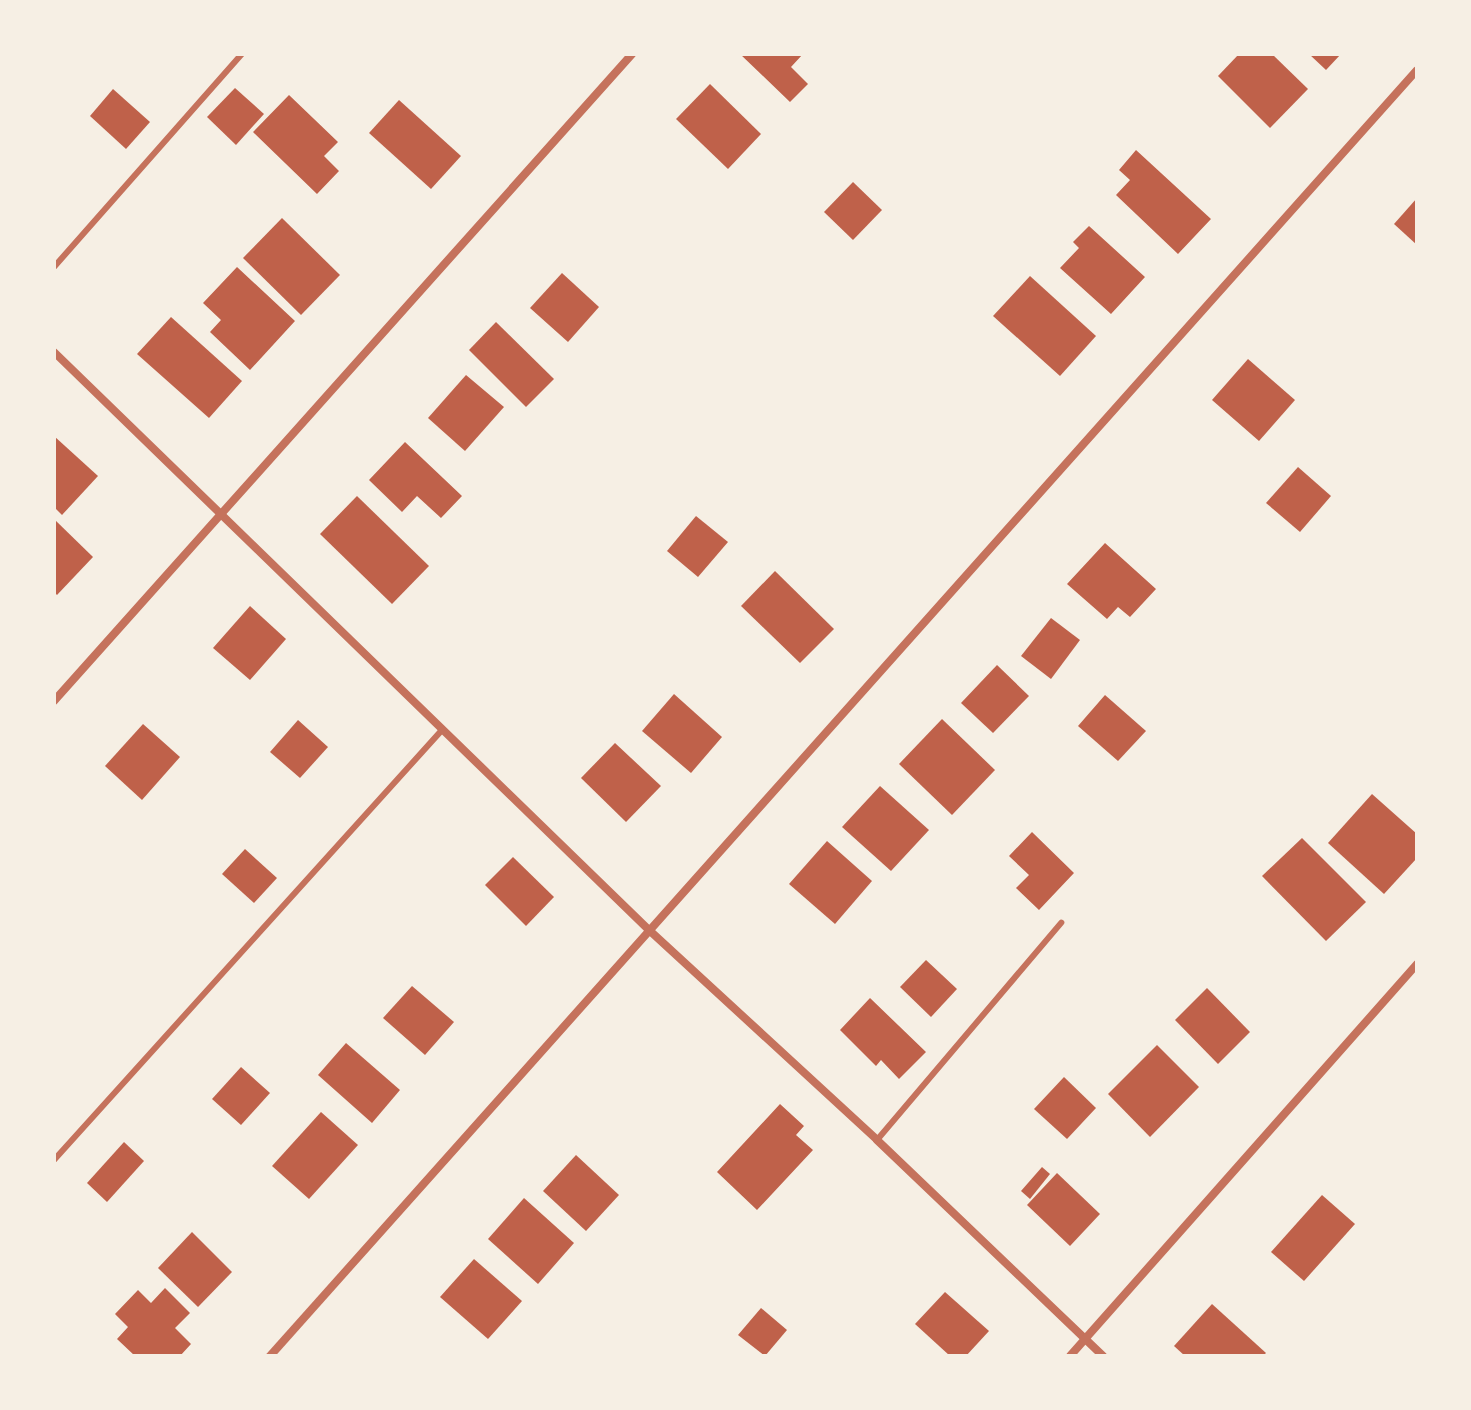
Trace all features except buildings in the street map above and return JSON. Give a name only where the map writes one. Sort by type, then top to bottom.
[{"type":"street","points":[[54,701],[632,54]]},
{"type":"street","points":[[270,1356],[1417,70]]},
{"type":"street","points":[[54,352],[649,930],[877,1140],[1103,1356]]},
{"type":"street","points":[[1070,1356],[1417,964]]},
{"type":"lane","points":[[54,267],[242,54]]},
{"type":"lane","points":[[54,1160],[442,730]]},
{"type":"lane","points":[[877,1140],[1061,923]]}]
